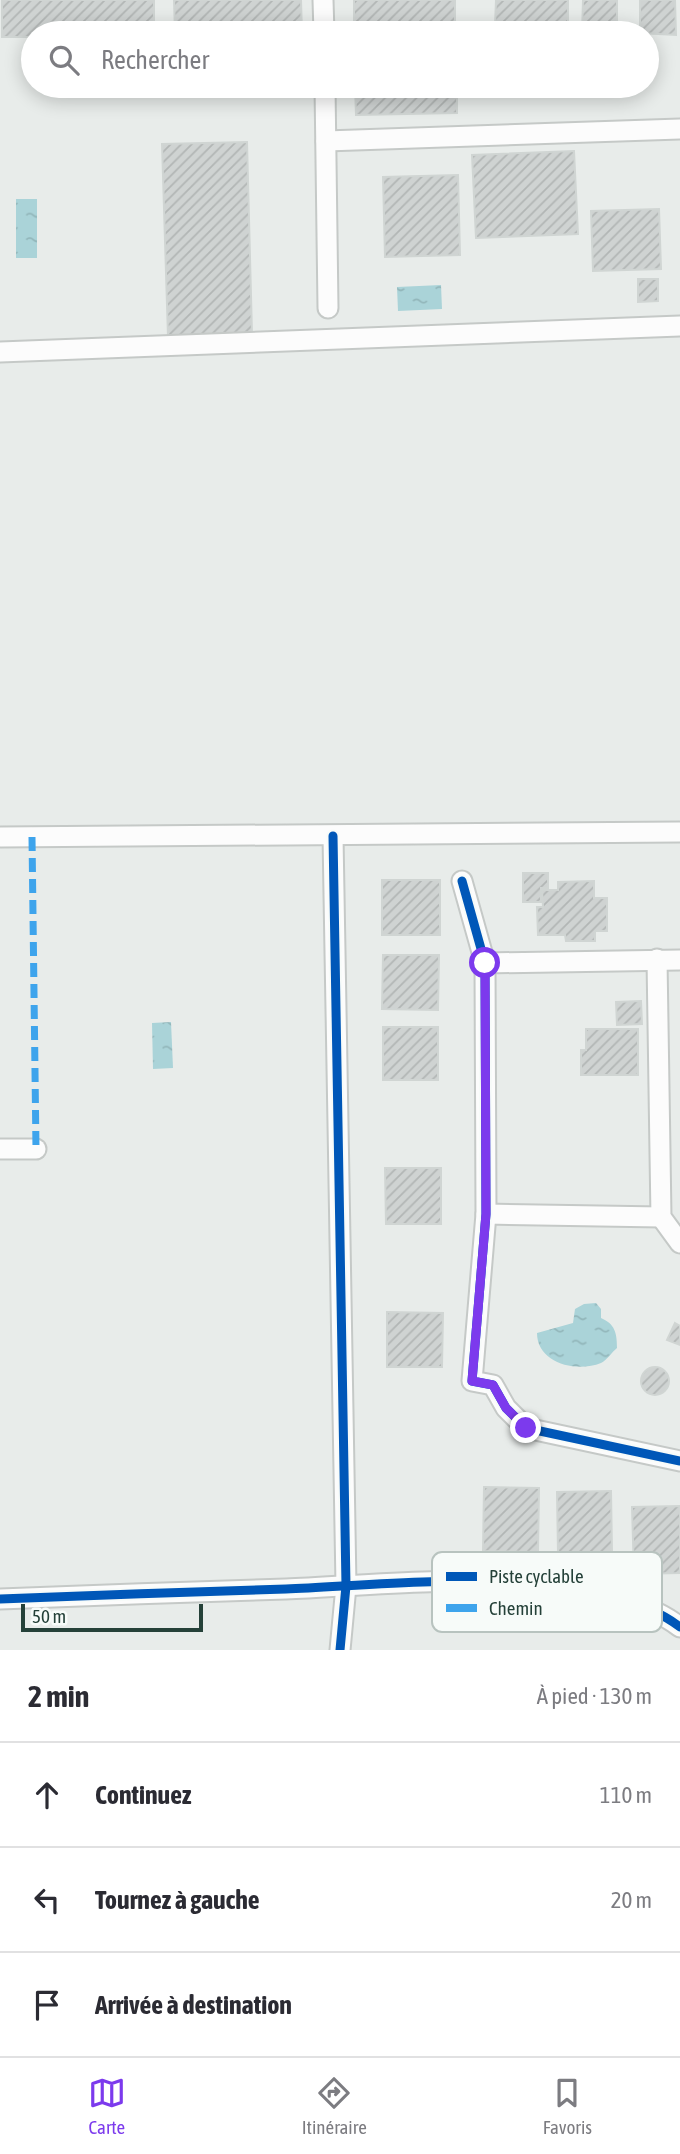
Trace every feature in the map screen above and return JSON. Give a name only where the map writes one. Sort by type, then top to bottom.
[{"type":"street","points":[[323,0],[324,21]]},
{"type":"street","points":[[325,98],[328,308]]},
{"type":"street","points":[[326,141],[680,129]]},
{"type":"street","points":[[0,352],[680,326]]},
{"type":"street","points":[[0,837],[680,832]]},
{"type":"street","points":[[333,836],[346,1586],[340,1650]]},
{"type":"street","points":[[462,881],[485,963],[486,1214],[472,1381],[493,1385],[506,1408],[526,1428],[680,1461]]},
{"type":"street","points":[[657,959],[661,1217],[680,1243]]},
{"type":"street","points":[[485,963],[680,960]]},
{"type":"street","points":[[0,1150],[36,1149]]},
{"type":"street","points":[[486,1214],[661,1217]]},
{"type":"street","points":[[0,1599],[432,1584]]},
{"type":"street","points":[[662,1617],[680,1627]]},
{"type":"water","points":[[16,199],[37,199],[37,258],[16,258]]},
{"type":"water","points":[[441,285],[442,309],[398,311],[397,287]]},
{"type":"water","points":[[171,1022],[173,1068],[153,1069],[152,1023]]},
{"type":"water","points":[[596,1303],[601,1309],[601,1318],[612,1326],[616,1338],[617,1348],[605,1360],[591,1366],[570,1366],[543,1352],[537,1333],[573,1323],[575,1309],[584,1304]]},
{"type":"building","points":[[2,0],[154,0],[154,21],[21,21],[21,37],[2,37]]},
{"type":"building","points":[[174,0],[301,0],[302,21],[175,21]]},
{"type":"building","points":[[354,0],[455,0],[455,21],[354,21]]},
{"type":"building","points":[[496,0],[568,0],[568,21],[495,21]]},
{"type":"building","points":[[583,0],[617,0],[617,21],[582,21]]},
{"type":"building","points":[[640,0],[675,0],[676,35],[659,34],[659,21],[640,21]]},
{"type":"building","points":[[355,98],[457,98],[457,113],[356,115]]},
{"type":"building","points":[[247,142],[252,334],[168,337],[162,144]]},
{"type":"building","points":[[574,151],[578,234],[476,238],[472,155]]},
{"type":"building","points":[[458,175],[460,255],[385,257],[383,177]]},
{"type":"building","points":[[659,209],[661,269],[593,271],[591,211]]},
{"type":"building","points":[[638,279],[658,279],[658,301],[638,302]]},
{"type":"building","points":[[523,873],[548,873],[548,888],[541,888],[541,902],[523,902]]},
{"type":"building","points":[[382,880],[440,880],[440,935],[382,935]]},
{"type":"building","points":[[594,881],[594,898],[607,898],[607,931],[595,931],[595,941],[566,941],[565,935],[538,935],[537,907],[543,907],[542,890],[558,890],[558,882]]},
{"type":"building","points":[[383,955],[439,955],[438,1010],[382,1009]]},
{"type":"building","points":[[641,1001],[642,1024],[617,1025],[616,1002]]},
{"type":"building","points":[[383,1027],[438,1027],[438,1080],[383,1080]]},
{"type":"building","points":[[586,1029],[638,1029],[638,1075],[581,1075],[581,1050],[586,1050]]},
{"type":"building","points":[[385,1168],[441,1168],[441,1224],[386,1224]]},
{"type":"building","points":[[387,1312],[443,1313],[442,1367],[387,1367]]},
{"type":"building","points":[[675,1323],[680,1326],[680,1345],[667,1340]]},
{"type":"building","points":[[655,1367],[665,1371],[669,1381],[665,1391],[655,1395],[645,1391],[641,1381],[645,1371]]},
{"type":"building","points":[[484,1487],[539,1488],[538,1552],[483,1551]]},
{"type":"building","points":[[611,1491],[612,1552],[558,1552],[557,1492]]},
{"type":"building","points":[[680,1506],[680,1573],[662,1573],[662,1552],[633,1552],[632,1507]]},
{"type":"marked path","points":[[32,837],[36,1149]]},
{"type":"cycle path","points":[[333,836],[346,1586],[340,1650]]},
{"type":"cycle path","points":[[462,881],[485,963],[486,1214],[472,1381],[493,1385],[506,1408],[526,1428],[680,1461]]},
{"type":"cycle path","points":[[0,1599],[432,1582]]},
{"type":"cycle path","points":[[662,1617],[680,1627]]},
{"type":"route","points":[[485,963],[486,1214],[472,1381],[493,1385],[506,1408],[526,1428]]}]
